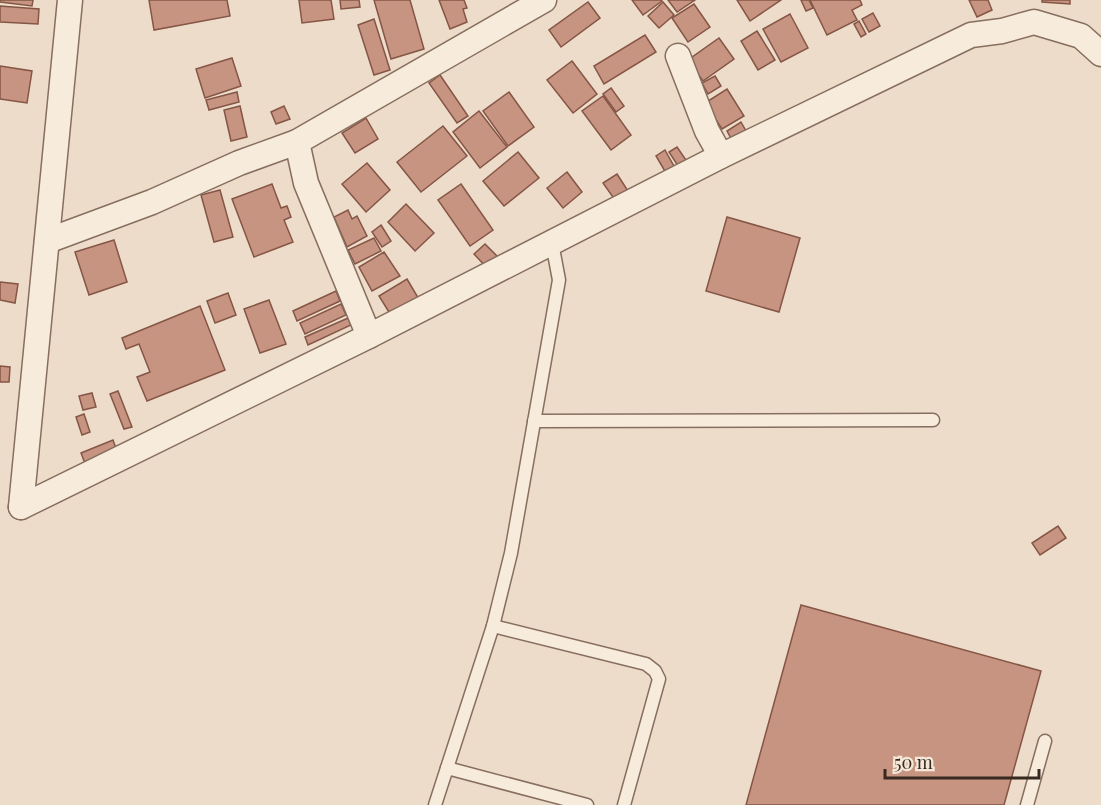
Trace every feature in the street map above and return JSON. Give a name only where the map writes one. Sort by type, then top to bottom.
[{"type":"street","points":[[70,0],[21,507],[369,336],[721,156],[971,35],[1002,31],[1034,22],[1082,36],[1101,54]]},
{"type":"street","points":[[47,241],[152,202],[239,163],[297,142],[544,0]]},
{"type":"street","points":[[678,56],[707,130],[721,156]]},
{"type":"street","points":[[297,142],[306,183],[369,336]]},
{"type":"lane","points":[[435,805],[493,626],[511,553],[559,280],[552,243]]},
{"type":"lane","points":[[534,421],[933,420]]},
{"type":"lane","points":[[493,626],[646,664],[655,671],[659,679],[624,805]]},
{"type":"lane","points":[[1027,805],[1045,741]]},
{"type":"lane","points":[[447,768],[587,805]]},
{"type":"building","points":[[0,0],[33,0],[32,6],[0,2]]},
{"type":"building","points":[[149,0],[227,0],[230,16],[154,30]]},
{"type":"building","points":[[299,0],[331,0],[334,19],[302,23]]},
{"type":"building","points":[[340,0],[359,0],[360,7],[341,9]]},
{"type":"building","points":[[374,0],[410,0],[424,49],[391,59]]},
{"type":"building","points":[[439,0],[464,0],[467,8],[463,9],[467,22],[450,29]]},
{"type":"building","points":[[632,0],[661,0],[662,1],[643,15]]},
{"type":"building","points":[[668,0],[695,0],[677,12]]},
{"type":"building","points":[[737,0],[781,0],[750,21]]},
{"type":"building","points":[[801,0],[809,0],[813,8],[806,11]]},
{"type":"building","points":[[810,0],[860,0],[862,5],[852,10],[857,20],[827,35]]},
{"type":"building","points":[[969,0],[988,0],[992,10],[977,17]]},
{"type":"building","points":[[1042,0],[1070,0],[1070,4],[1042,2]]},
{"type":"building","points":[[588,2],[600,18],[561,47],[549,30]]},
{"type":"building","points":[[663,2],[674,15],[659,28],[648,16]]},
{"type":"building","points":[[694,4],[710,27],[688,42],[672,18]]},
{"type":"building","points":[[0,6],[39,9],[38,24],[0,22]]},
{"type":"building","points":[[873,13],[880,26],[869,32],[862,19]]},
{"type":"building","points":[[790,14],[808,48],[781,62],[763,29]]},
{"type":"building","points":[[374,19],[390,70],[374,75],[358,25]]},
{"type":"building","points":[[859,21],[866,34],[861,37],[854,24]]},
{"type":"building","points":[[757,31],[775,60],[758,70],[741,41]]},
{"type":"building","points":[[645,35],[656,52],[604,84],[594,66]]},
{"type":"building","points":[[719,38],[734,59],[703,81],[688,60]]},
{"type":"building","points":[[232,58],[241,86],[205,98],[196,69]]},
{"type":"building","points":[[572,61],[597,94],[573,113],[547,80]]},
{"type":"building","points":[[0,66],[32,71],[27,103],[0,99]]},
{"type":"building","points":[[440,75],[468,116],[457,123],[429,83]]},
{"type":"building","points":[[715,76],[721,86],[708,94],[702,83]]},
{"type":"building","points":[[611,88],[624,106],[616,112],[603,94]]},
{"type":"building","points":[[727,89],[744,116],[722,129],[705,103]]},
{"type":"building","points":[[237,92],[239,102],[209,110],[206,100]]},
{"type":"building","points":[[509,92],[534,127],[508,146],[483,111]]},
{"type":"building","points":[[603,96],[631,135],[611,150],[582,111]]},
{"type":"building","points":[[240,106],[247,137],[231,141],[224,110]]},
{"type":"building","points":[[284,106],[290,119],[276,124],[271,112]]},
{"type":"building","points":[[479,111],[507,147],[480,168],[453,132]]},
{"type":"building","points":[[366,118],[378,139],[355,153],[342,133]]},
{"type":"building","points":[[741,122],[746,131],[732,140],[727,131]]},
{"type":"building","points":[[443,126],[467,156],[421,192],[397,162]]},
{"type":"building","points":[[677,147],[688,163],[680,169],[669,152]]},
{"type":"building","points":[[665,150],[675,168],[666,173],[656,156]]},
{"type":"building","points":[[518,152],[539,178],[504,206],[483,181]]},
{"type":"building","points":[[367,163],[390,190],[366,212],[342,184]]},
{"type":"building","points":[[567,172],[582,192],[563,208],[547,188]]},
{"type":"building","points":[[617,174],[628,191],[615,200],[603,183]]},
{"type":"building","points":[[272,184],[281,208],[287,206],[291,217],[284,220],[293,242],[254,257],[232,199]]},
{"type":"building","points":[[461,184],[493,230],[470,246],[438,200]]},
{"type":"building","points":[[220,190],[233,237],[214,242],[201,195]]},
{"type":"building","points":[[406,204],[434,233],[415,251],[388,222]]},
{"type":"building","points":[[348,210],[352,219],[357,216],[367,236],[347,247],[334,217]]},
{"type":"building","points":[[727,217],[800,238],[779,312],[706,291]]},
{"type":"building","points":[[381,225],[391,241],[382,247],[372,232]]},
{"type":"building","points":[[374,238],[381,251],[355,264],[348,250]]},
{"type":"building","points":[[114,240],[127,282],[89,295],[75,252]]},
{"type":"building","points":[[485,244],[499,258],[488,269],[474,254]]},
{"type":"building","points":[[384,252],[400,276],[372,291],[359,267]]},
{"type":"building","points":[[407,279],[420,301],[392,317],[379,296]]},
{"type":"building","points":[[0,282],[18,284],[15,303],[0,300]]},
{"type":"building","points":[[336,291],[340,301],[297,321],[293,311]]},
{"type":"building","points":[[228,293],[236,315],[215,323],[207,301]]},
{"type":"building","points":[[269,300],[286,344],[260,353],[244,309]]},
{"type":"building","points":[[341,304],[346,315],[305,334],[300,323]]},
{"type":"building","points":[[200,306],[225,370],[147,401],[137,377],[150,372],[139,344],[126,349],[122,338]]},
{"type":"building","points":[[348,318],[351,325],[308,345],[305,337]]},
{"type":"building","points":[[0,366],[10,367],[9,382],[0,382]]},
{"type":"building","points":[[118,391],[132,427],[124,429],[110,394]]},
{"type":"building","points":[[92,393],[96,407],[83,410],[79,396]]},
{"type":"building","points":[[84,414],[90,432],[82,435],[76,417]]},
{"type":"building","points":[[113,440],[118,454],[86,466],[81,453]]},
{"type":"building","points":[[1058,526],[1066,538],[1040,555],[1032,543]]},
{"type":"building","points":[[801,605],[1041,671],[1004,805],[746,805]]}]
